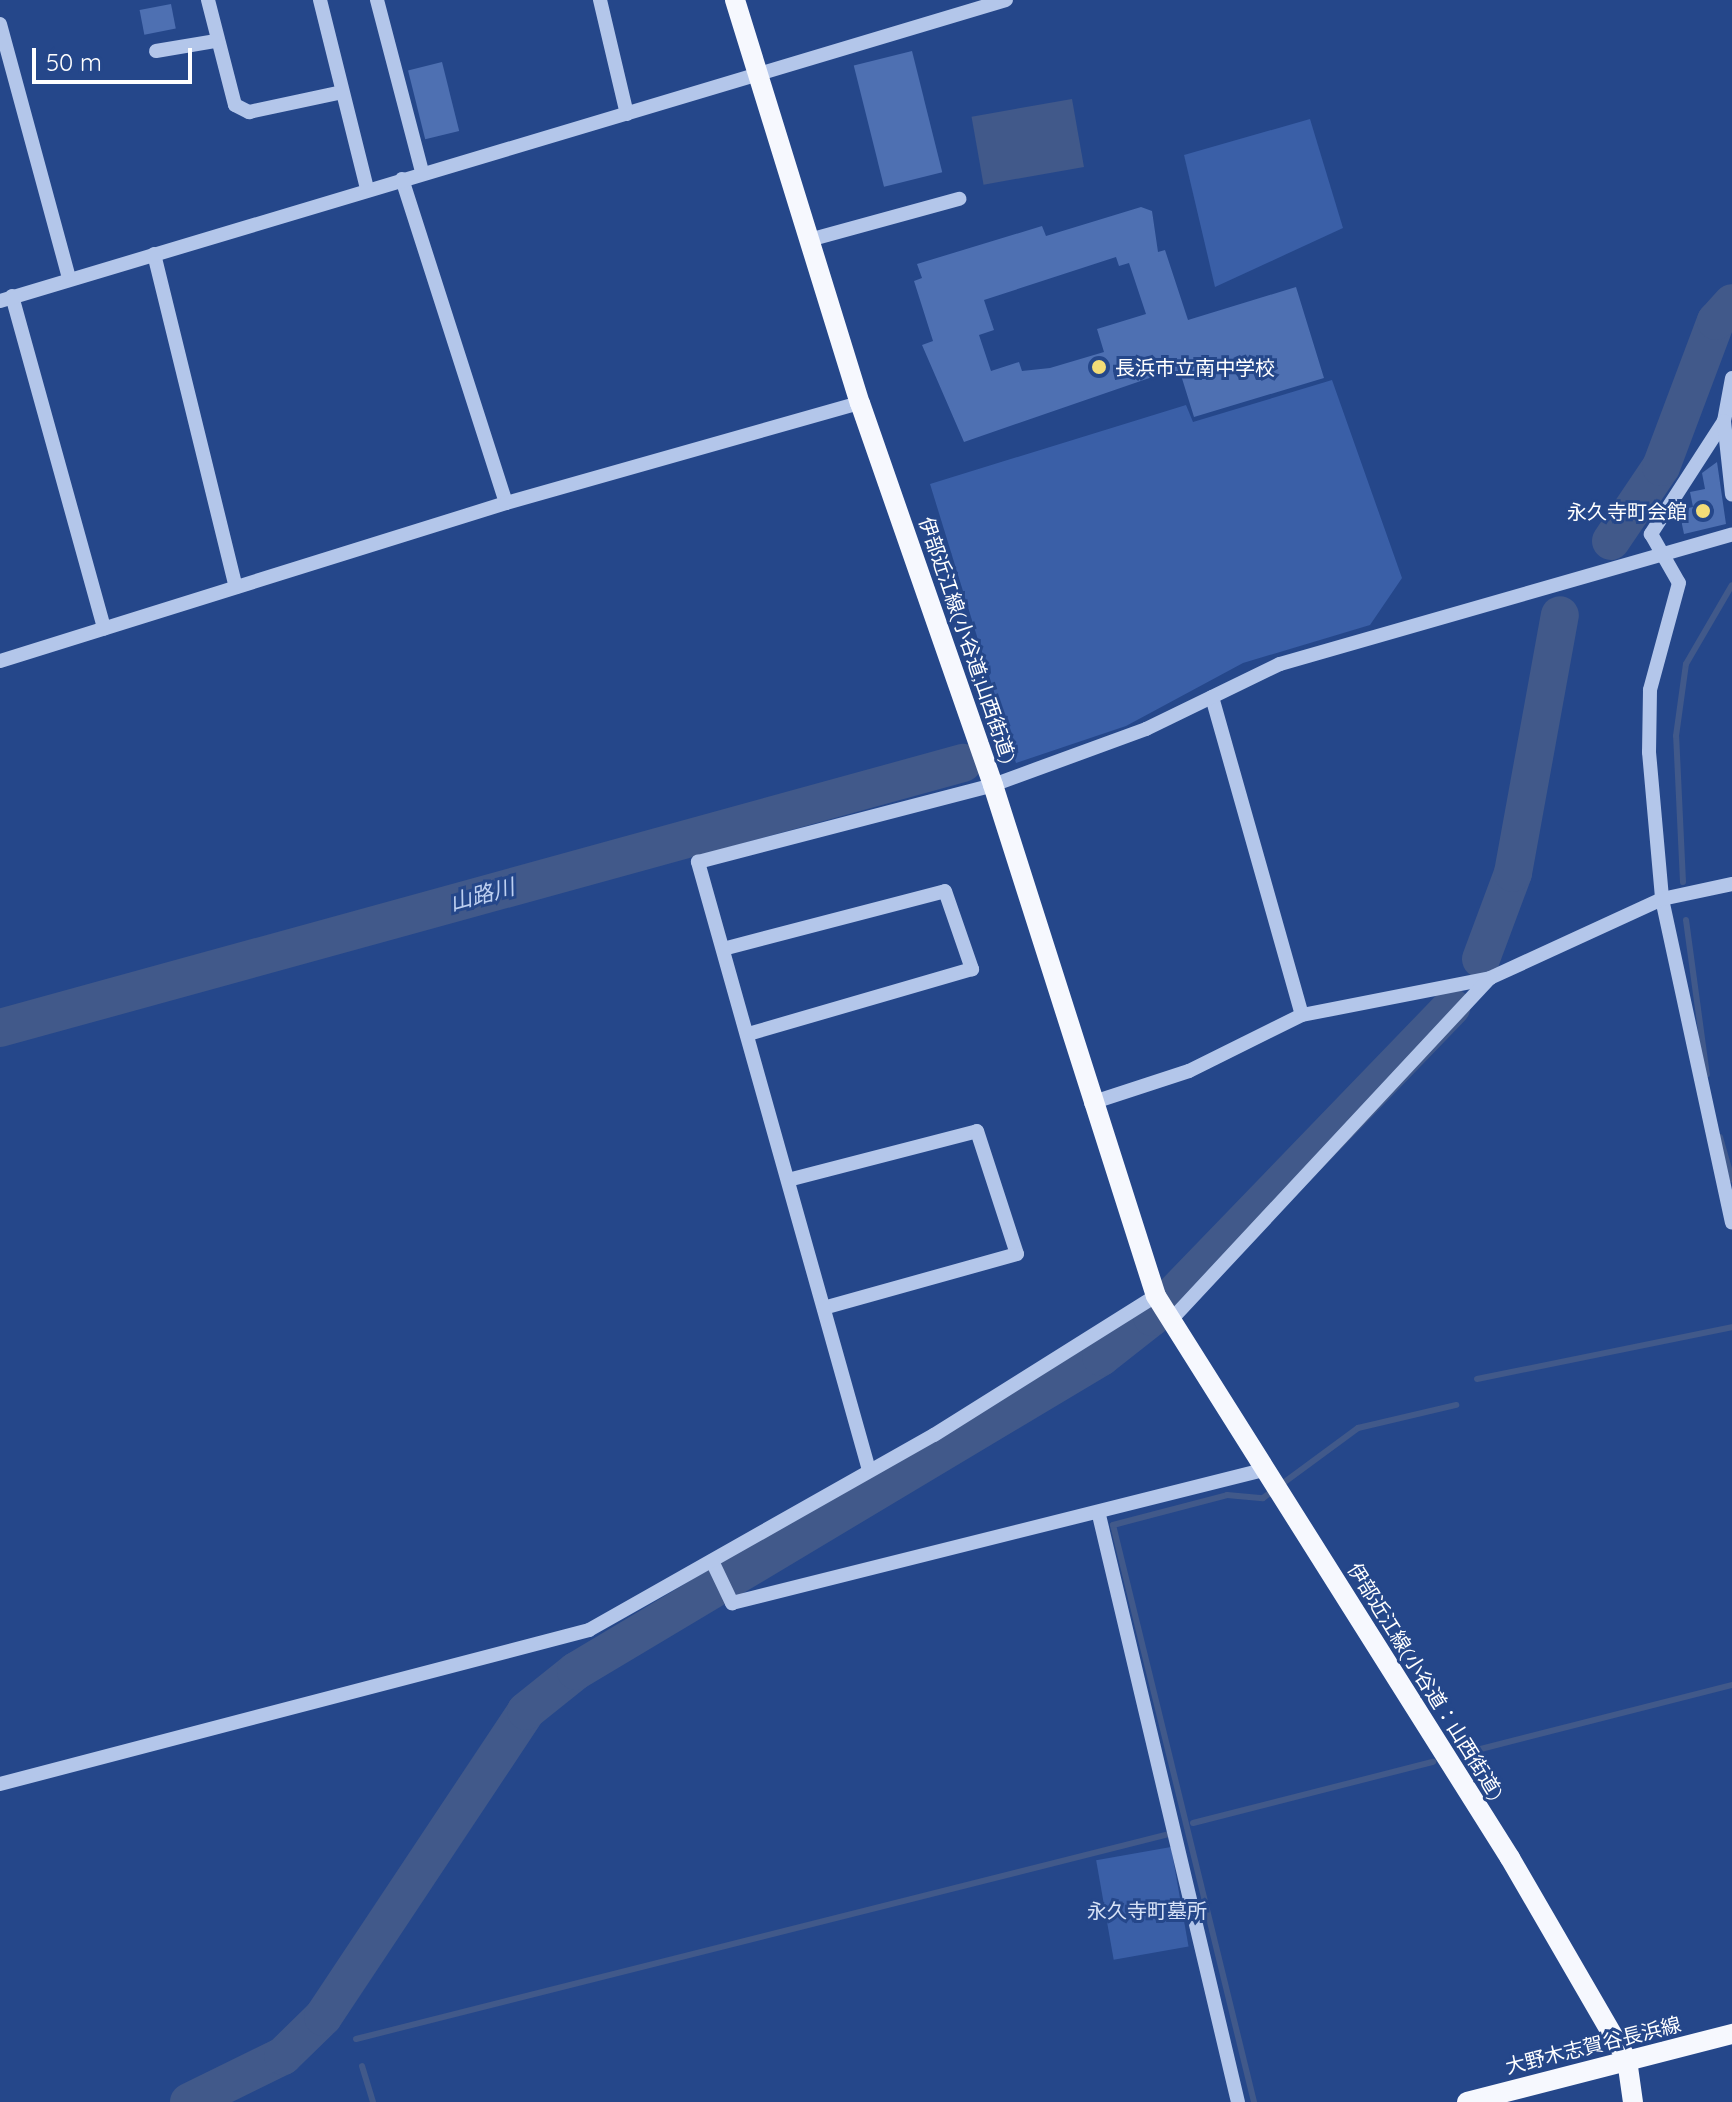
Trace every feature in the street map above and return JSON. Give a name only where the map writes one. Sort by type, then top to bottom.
[{"type":"main road","name":"伊部近江線(小谷道;山西街道)","points":[[735,0],[754,77],[860,403],[993,785],[1091,1103],[1156,1296]]},
{"type":"main road","name":"伊部近江線(小谷道：山西街道)","points":[[1156,1296],[1510,1858],[1627,2060],[1633,2102]]},
{"type":"main road","name":"大野木志賀谷長浜線","points":[[1467,2102],[1732,2034]]},
{"type":"street","points":[[208,0],[216,41],[235,105],[249,112],[342,92]]},
{"type":"street","points":[[320,0],[367,189]]},
{"type":"street","points":[[377,0],[422,172]]},
{"type":"street","points":[[600,0],[627,114]]},
{"type":"street","points":[[104,628],[6,298],[1006,0]]},
{"type":"street","points":[[0,24],[69,278]]},
{"type":"street","points":[[156,51],[216,41]]},
{"type":"street","points":[[402,179],[506,503]]},
{"type":"street","points":[[809,240],[959,199]]},
{"type":"street","points":[[154,254],[236,587]]},
{"type":"street","points":[[1732,378],[1724,421],[1732,495]]},
{"type":"street","points":[[0,661],[506,503],[860,403]]},
{"type":"street","points":[[1724,421],[1651,534],[1679,583],[1650,690],[1649,752],[1662,899],[1732,1223]]},
{"type":"street","points":[[869,1470],[698,862],[993,785],[1212,697],[1280,664],[1665,556],[1732,534]]},
{"type":"street","points":[[1212,697],[1302,1015]]},
{"type":"street","points":[[1091,1103],[1189,1071],[1302,1015],[1490,978],[1662,899],[1732,884]]},
{"type":"street","points":[[723,949],[945,891],[972,969],[748,1034]]},
{"type":"street","points":[[1169,1319],[1490,978]]},
{"type":"street","points":[[788,1180],[977,1131],[1017,1254],[824,1308]]},
{"type":"street","points":[[0,1784],[589,1630],[869,1470],[1156,1296]]},
{"type":"street","points":[[712,1561],[732,1603],[1099,1515],[1263,1470]]},
{"type":"street","points":[[1099,1515],[1238,2102]]},
{"type":"green space","points":[[1310,119],[1343,228],[1215,287],[1184,155]]},
{"type":"green space","points":[[1332,380],[1402,578],[1370,625],[1243,663],[1126,726],[1016,763],[930,484],[1186,405],[1193,422]]},
{"type":"green space","name":"永久寺町墓所","points":[[1171,1847],[1189,1946],[1114,1960],[1096,1860]]},
{"type":"shaded area","points":[[1072,99],[1084,167],[984,185],[972,117]]},
{"type":"building","points":[[171,4],[176,29],[144,35],[140,10]]},
{"type":"building","points":[[912,51],[942,172],[884,187],[854,66]]},
{"type":"building","points":[[442,62],[459,131],[425,139],[408,70]]},
{"type":"building","points":[[1141,207],[1152,211],[1158,252],[1165,250],[1188,320],[1296,287],[1324,378],[1194,417],[1180,372],[1161,374],[964,442],[922,345],[933,341],[914,281],[922,278],[917,264],[1042,226],[1046,236]],"holes":[[[1116,257],[1119,266],[1129,263],[1146,314],[1097,329],[1104,352],[1050,368],[1022,371],[1019,362],[991,371],[979,335],[994,330],[984,300]]]},
{"type":"building","name":"永久寺町会館","points":[[1717,462],[1726,524],[1684,534],[1679,510],[1693,507],[1690,492],[1705,489],[1702,473]]},
{"type":"waterway","points":[[1611,541],[1661,467],[1716,321],[1732,303]]},
{"type":"waterway","points":[[1683,882],[1676,736],[1686,664],[1732,585]]},
{"type":"waterway","points":[[1481,959],[1513,873],[1560,615]]},
{"type":"waterway","name":"山路川","points":[[0,1028],[963,763]]},
{"type":"waterway","points":[[1686,920],[1707,1075]]},
{"type":"waterway","points":[[189,2102],[283,2056],[323,2017],[526,1711],[576,1671],[1101,1357],[1152,1317],[1451,1007]]},
{"type":"waterway","points":[[1720,1137],[1732,1179]]},
{"type":"waterway","points":[[1477,1379],[1732,1327]]},
{"type":"waterway","points":[[1254,2102],[1113,1525],[1227,1495],[1263,1498],[1358,1428],[1456,1405]]},
{"type":"waterway","points":[[1465,1753],[1732,1685]]},
{"type":"waterway","points":[[1193,1823],[1433,1762]]},
{"type":"waterway","points":[[356,2039],[1169,1834]]},
{"type":"waterway","points":[[362,2066],[373,2102]]},
{"type":"place","name":"長浜市立南中学校","points":[[1099,367]]},
{"type":"place","name":"永久寺町会館","points":[[1703,511]]}]
